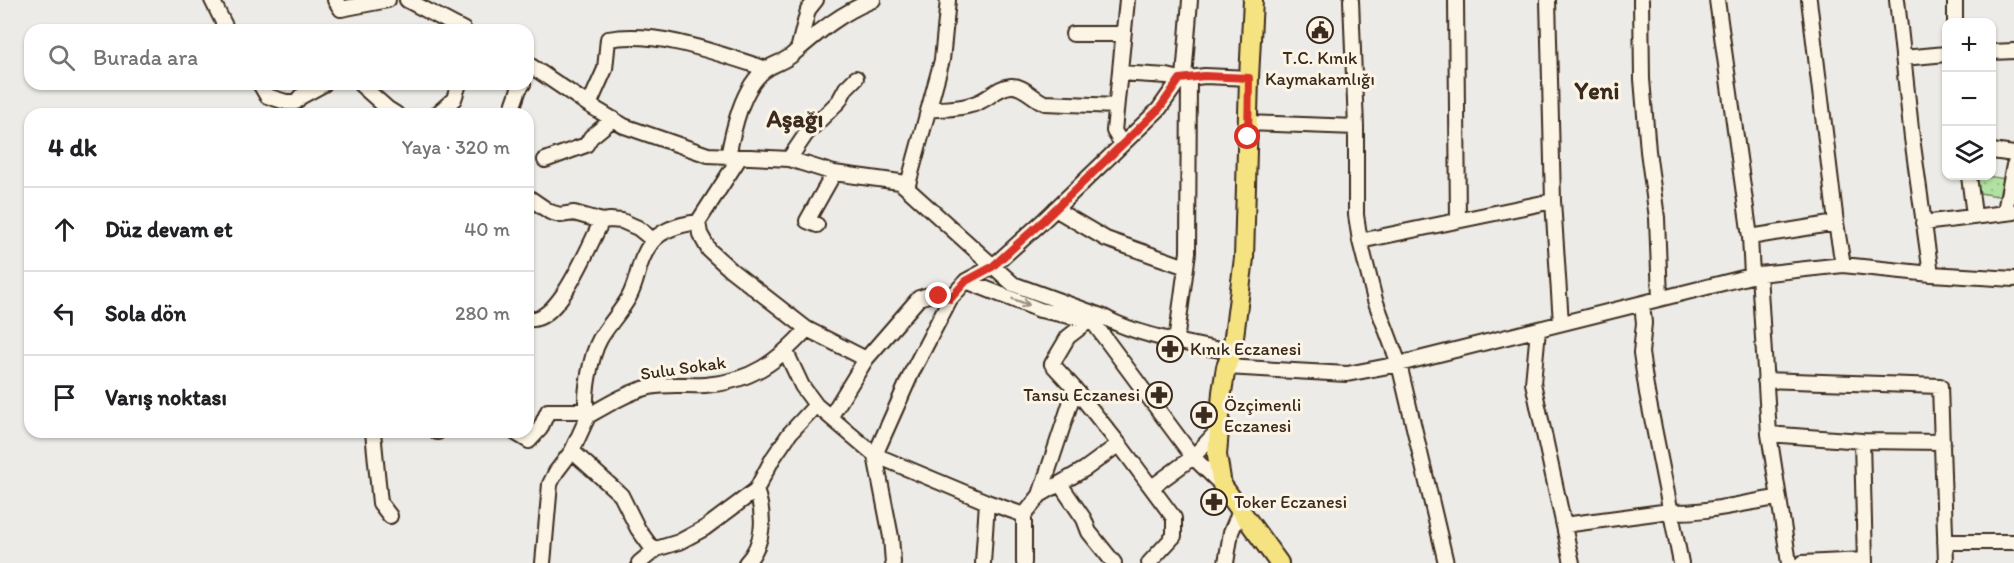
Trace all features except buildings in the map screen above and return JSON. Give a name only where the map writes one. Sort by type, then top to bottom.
[{"type":"main road","points":[[1253,0],[1244,258],[1217,455],[1222,485],[1279,563]]},
{"type":"street","points":[[212,0],[224,24]]},
{"type":"street","points":[[335,0],[341,9],[388,0]]},
{"type":"street","points":[[406,0],[452,24]]},
{"type":"street","points":[[798,50],[808,10],[816,0]]},
{"type":"street","points":[[866,359],[807,329],[731,270],[709,250],[700,234],[698,222],[734,157],[735,122],[750,89],[767,69],[781,63],[822,27],[850,9],[873,0]]},
{"type":"street","points":[[907,188],[942,60],[948,0]]},
{"type":"street","points":[[1122,144],[1114,131],[1126,0]]},
{"type":"street","points":[[1176,342],[1188,252],[1190,181],[1184,78],[1190,0]]},
{"type":"street","points":[[1351,0],[1356,128],[1356,214],[1360,241],[1375,300],[1399,364],[1446,563]]},
{"type":"street","points":[[1456,0],[1458,219]]},
{"type":"street","points":[[1548,0],[1553,201],[1561,323]]},
{"type":"street","points":[[1641,0],[1642,79],[1648,151],[1658,218],[1660,299]]},
{"type":"street","points":[[1717,0],[1756,274],[1766,380],[1768,434],[1789,563]]},
{"type":"street","points":[[1809,0],[1843,265]]},
{"type":"street","points":[[1897,0],[1931,274]]},
{"type":"street","points":[[1955,0],[1955,18]]},
{"type":"street","points":[[1072,34],[1124,34]]},
{"type":"street","points":[[589,105],[605,69],[608,39],[624,36],[660,40],[709,50],[767,69]]},
{"type":"street","points":[[1996,51],[2014,51]]},
{"type":"street","points":[[1903,58],[1942,54]]},
{"type":"street","points":[[534,67],[624,126],[708,155],[789,159],[834,173],[900,182],[1013,284],[1087,315],[1229,360],[1347,374],[1399,364],[1756,274],[1843,265],[2014,279]]},
{"type":"street","points":[[1120,74],[1184,78],[1249,78]]},
{"type":"street","points":[[789,159],[806,134],[839,101],[846,88],[856,78]]},
{"type":"street","points":[[893,563],[891,537],[875,455],[912,372],[950,299],[966,281],[992,267],[1054,209],[1159,109],[1184,78]]},
{"type":"street","points":[[929,110],[968,106],[983,101],[995,91],[1011,86],[1025,90],[1036,100],[1045,102],[1116,106]]},
{"type":"street","points":[[264,90],[267,96],[273,99],[296,102],[313,90]]},
{"type":"street","points":[[367,90],[388,108]]},
{"type":"street","points":[[444,108],[454,99],[457,90]]},
{"type":"street","points":[[512,108],[519,90]]},
{"type":"street","points":[[273,99],[277,108]]},
{"type":"street","points":[[546,160],[586,145],[591,137],[613,119]]},
{"type":"street","points":[[1248,123],[1356,128]]},
{"type":"street","points":[[1996,152],[2014,154]]},
{"type":"street","points":[[1923,223],[2009,212],[2014,165]]},
{"type":"street","points":[[817,225],[807,221],[834,173]]},
{"type":"street","points":[[1970,180],[1974,215]]},
{"type":"street","points":[[534,201],[549,212],[560,215],[574,213],[602,221],[621,220],[638,228],[653,240]]},
{"type":"street","points":[[1360,241],[1553,201]]},
{"type":"street","points":[[1054,209],[1106,239],[1186,267]]},
{"type":"street","points":[[534,320],[545,316],[562,296],[602,221]]},
{"type":"street","points":[[543,563],[550,484],[572,451],[587,414],[587,386],[598,342],[629,297],[639,264],[653,240],[682,224],[698,222]]},
{"type":"street","points":[[1750,237],[1836,223]]},
{"type":"street","points":[[966,281],[1040,310],[1087,315],[1193,457],[1222,485]]},
{"type":"street","points":[[831,416],[866,359],[919,298],[932,294],[950,299]]},
{"type":"street","points":[[1642,304],[1644,323],[1641,353],[1680,563]]},
{"type":"street","points":[[1087,315],[1068,337],[1052,364],[1076,389],[1174,518],[1174,536],[1149,563]]},
{"type":"street","name":"Sulu Sokak","points":[[587,414],[650,387],[677,384],[706,385],[756,373],[786,352],[807,329]]},
{"type":"street","points":[[1538,330],[1533,383],[1572,563]]},
{"type":"street","points":[[786,352],[802,387],[816,405],[875,455],[1024,515]]},
{"type":"street","points":[[1766,380],[1940,386],[1946,563]]},
{"type":"street","points":[[1024,563],[1024,515],[1040,495],[1076,389]]},
{"type":"street","points":[[639,563],[654,551],[679,542],[705,528],[756,490],[790,433],[816,405]]},
{"type":"street","points":[[534,436],[540,429],[548,411],[587,414]]},
{"type":"street","points":[[1152,488],[1193,457],[1219,429]]},
{"type":"street","points":[[1768,434],[1862,441],[1943,442]]},
{"type":"street","points":[[374,438],[380,503],[390,516]]},
{"type":"street","points":[[1802,563],[1865,561],[1862,441]]},
{"type":"street","points":[[1040,495],[1119,444]]},
{"type":"street","points":[[572,451],[621,495],[638,529],[654,551]]},
{"type":"street","points":[[1060,484],[1084,519],[1089,532],[1114,563]]},
{"type":"street","points":[[746,563],[756,549],[763,526],[762,509],[756,490]]},
{"type":"street","points":[[1564,525],[1670,511],[1690,511],[1777,498]]},
{"type":"street","points":[[983,563],[987,502]]},
{"type":"street","points":[[1226,563],[1231,532],[1240,511]]},
{"type":"street","points":[[1945,542],[2014,542]]},
{"type":"green space","points":[[1996,177],[2006,179],[2003,197],[1974,192],[1973,180],[1996,180]]},
{"type":"place","name":"T.C. Kınık Kaymakamlığı","points":[[1320,30]]},
{"type":"place","name":"Kınık Eczanesi","points":[[1170,349]]},
{"type":"place","name":"Tansu Eczanesi","points":[[1159,395]]},
{"type":"place","name":"Özçimenli Eczanesi","points":[[1204,415]]},
{"type":"place","name":"Toker Eczanesi","points":[[1214,502]]},
{"type":"district","name":"Yeni","points":[[1597,90]]},
{"type":"district","name":"Aşağı","points":[[795,118]]},
{"type":"route","points":[[939,296],[950,299],[966,281],[992,267],[1159,109],[1180,79],[1204,76],[1249,78],[1248,137]]}]
